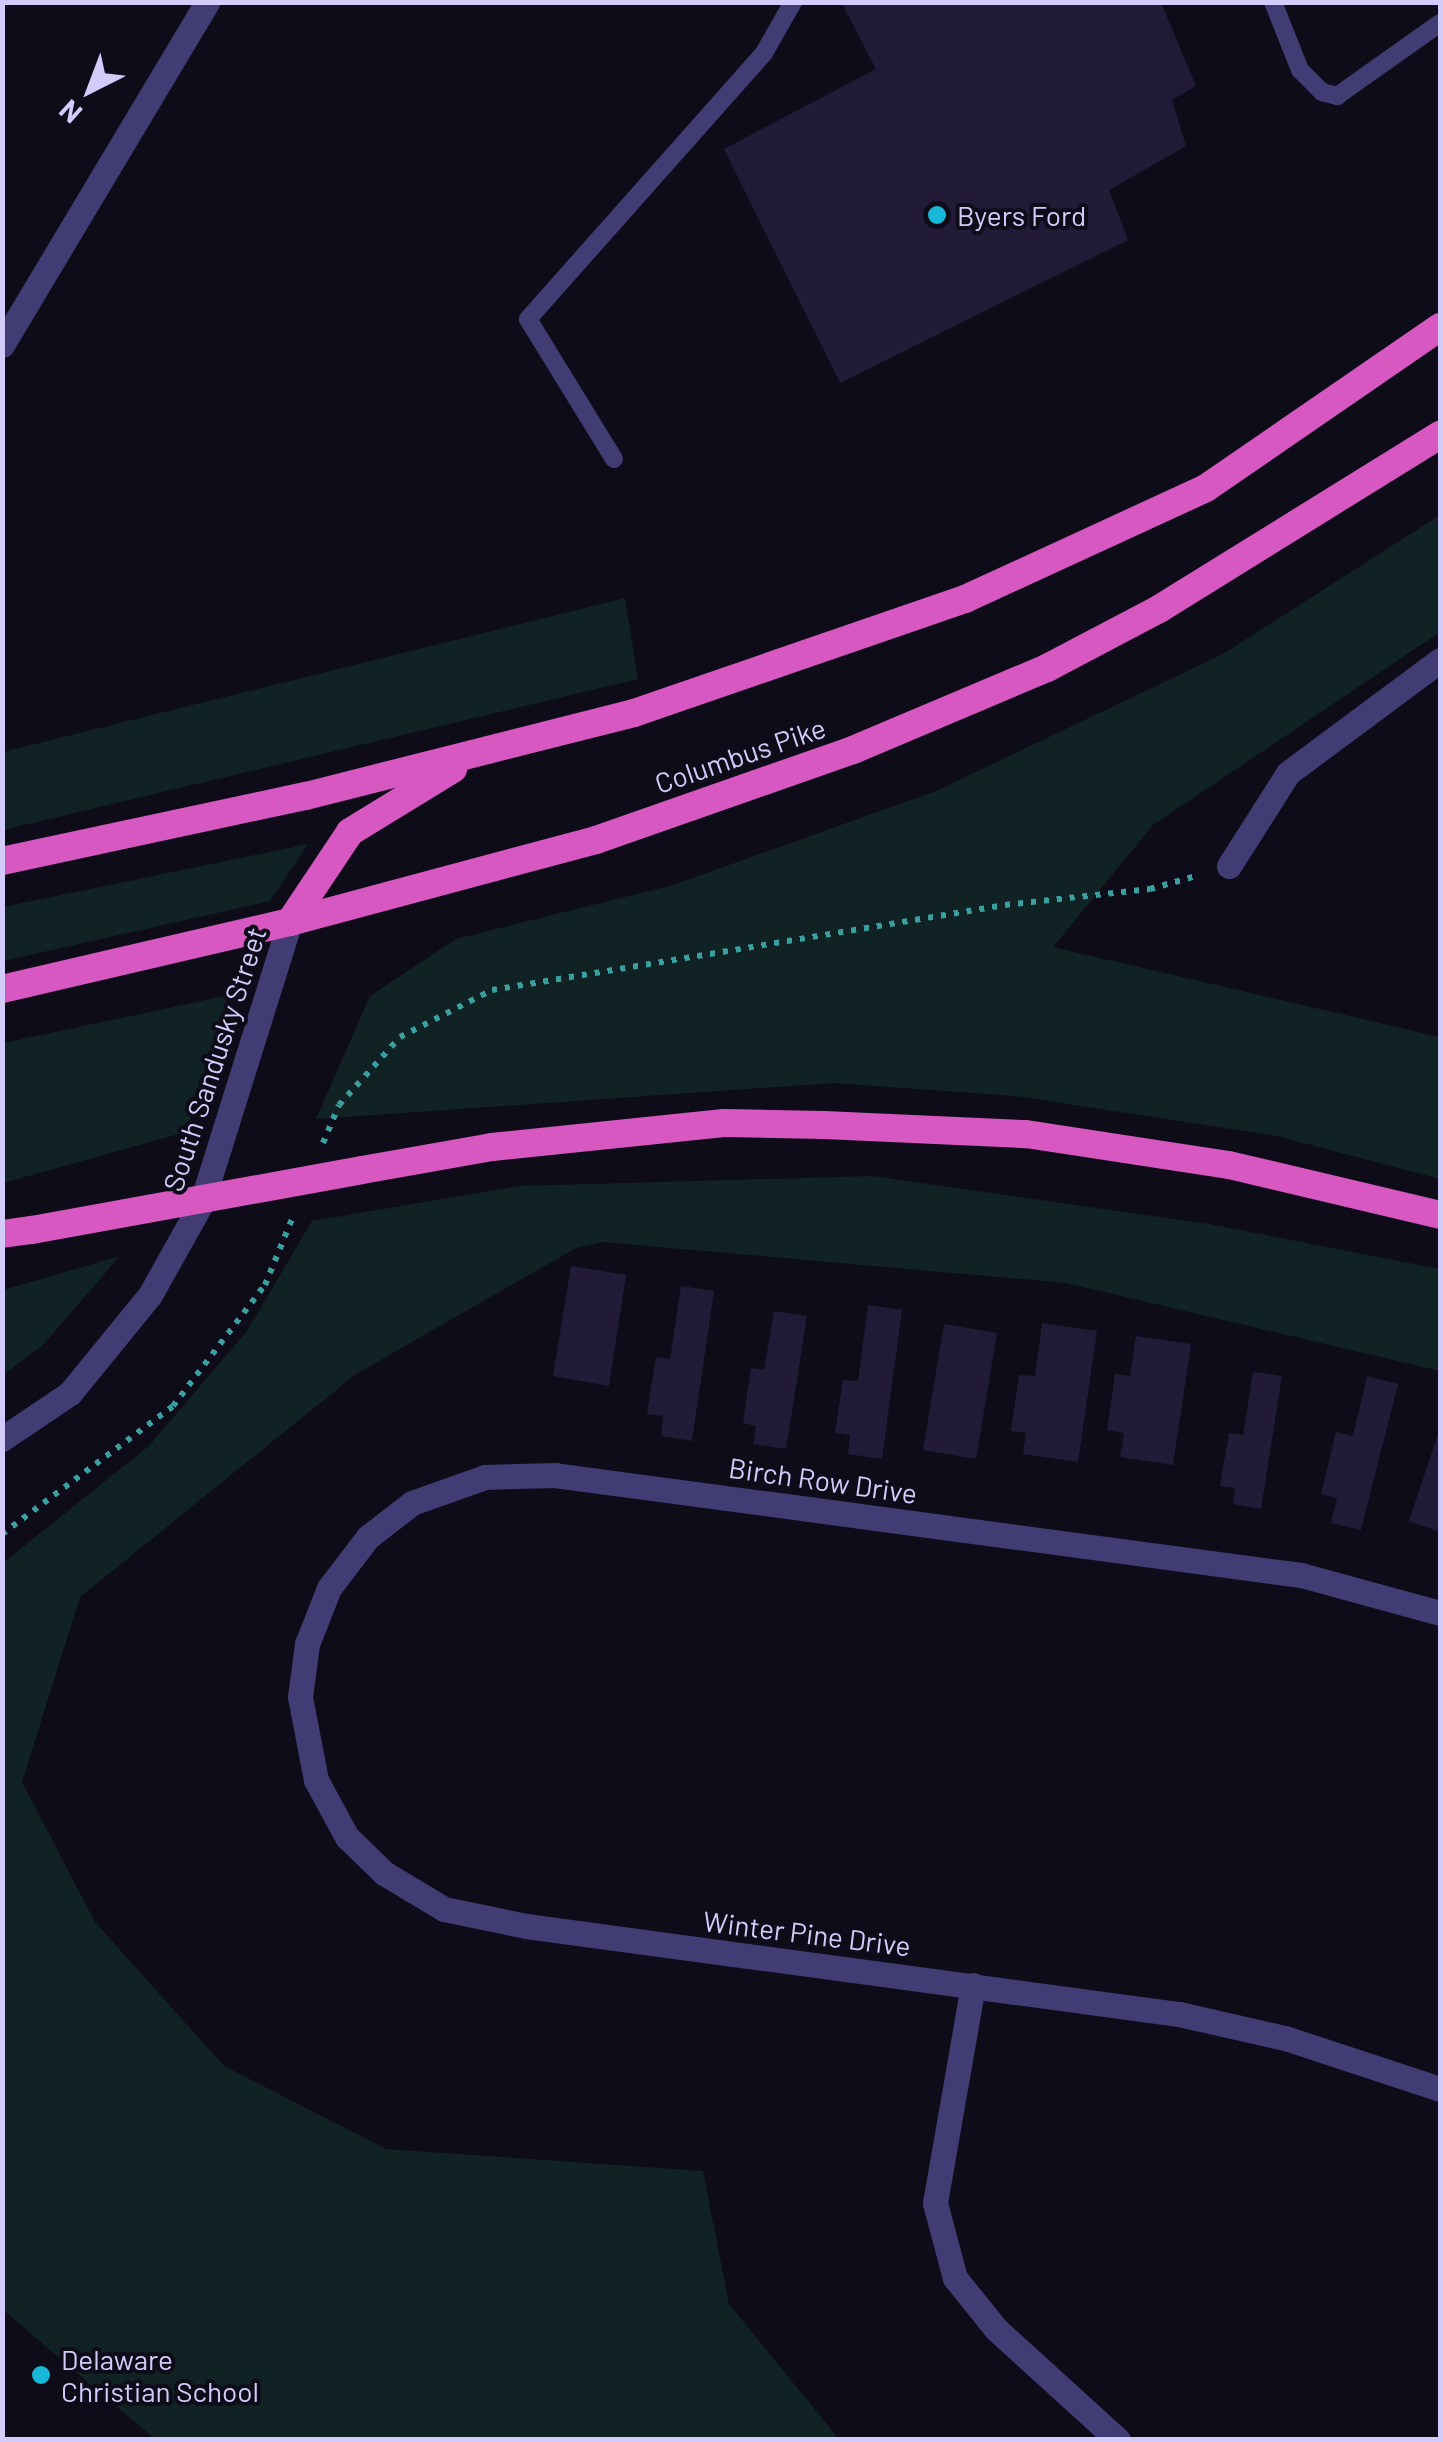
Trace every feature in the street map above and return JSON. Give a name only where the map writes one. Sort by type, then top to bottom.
[{"type":"highway","points":[[2,861],[475,755],[750,676],[965,599],[1206,488],[1440,328]]},
{"type":"highway","name":"Columbus Pike","points":[[2,989],[290,922],[596,840],[853,750],[959,705],[1159,609],[1440,435]]},
{"type":"highway","points":[[290,922],[350,832],[475,755]]},
{"type":"highway","points":[[2,1234],[492,1147],[724,1124],[1026,1134],[1229,1166],[1440,1215]]},
{"type":"street","points":[[2,345],[208,2]]},
{"type":"street","points":[[1229,866],[1288,772],[1440,660]]},
{"type":"street","name":"South Sandusky Street","points":[[2,1439],[70,1393],[150,1295],[202,1202],[290,922]]},
{"type":"street","name":"Birch Row Drive","points":[[303,1680],[307,1644],[329,1588],[368,1536],[412,1503],[485,1477],[555,1475],[1300,1574],[1440,1613]]},
{"type":"street","name":"Winter Pine Drive","points":[[303,1680],[304,1740],[316,1780],[347,1837],[384,1874],[444,1908],[526,1926],[1179,2014],[1284,2038],[1440,2089]]},
{"type":"street","points":[[972,1984],[935,2203],[955,2278],[996,2329],[1118,2440]]},
{"type":"lane","points":[[614,459],[528,319],[764,53],[793,2]]},
{"type":"lane","points":[[1273,2],[1300,70],[1322,92],[1337,96],[1440,24]]},
{"type":"path","points":[[317,1159],[339,1105],[400,1037],[492,990],[1005,906],[1150,889],[1229,866]]},
{"type":"path","points":[[2,1534],[173,1406],[264,1285],[294,1213]]},
{"type":"shaded area","points":[[1440,515],[1440,632],[1153,825],[1053,947],[1440,1037],[1440,1179],[1277,1136],[1016,1096],[834,1083],[316,1119],[370,996],[456,939],[673,885],[936,791],[1223,654]]},
{"type":"shaded area","points":[[625,598],[638,679],[3,830],[3,752]]},
{"type":"shaded area","points":[[308,844],[270,901],[3,961],[3,907]]},
{"type":"shaded area","points":[[230,995],[186,1132],[3,1183],[3,1043]]},
{"type":"shaded area","points":[[872,1176],[1209,1224],[1440,1269],[1440,1371],[1066,1283],[603,1242],[576,1248],[356,1374],[80,1597],[22,1782],[95,1922],[224,2066],[386,2149],[703,2171],[729,2304],[839,2439],[155,2439],[3,2310],[3,1563],[149,1446],[247,1331],[312,1221],[520,1186]]},
{"type":"shaded area","points":[[120,1256],[42,1346],[3,1375],[3,1290]]},
{"type":"building","name":"Byers Ford","points":[[841,2],[1167,2],[1162,5],[1196,86],[1172,100],[1186,146],[1109,190],[1128,240],[840,383],[724,149],[876,69]]},
{"type":"building","points":[[571,1266],[626,1275],[609,1386],[553,1376]]},
{"type":"building","points":[[681,1286],[714,1291],[692,1441],[661,1436],[663,1416],[647,1414],[656,1357],[670,1359]]},
{"type":"building","points":[[868,1305],[902,1310],[882,1459],[848,1454],[850,1435],[835,1433],[843,1380],[858,1381]]},
{"type":"building","points":[[774,1311],[807,1316],[786,1449],[753,1444],[756,1426],[743,1423],[751,1368],[764,1370]]},
{"type":"building","points":[[1042,1323],[1097,1331],[1078,1462],[1023,1454],[1026,1433],[1011,1431],[1019,1375],[1035,1376]]},
{"type":"building","points":[[944,1324],[997,1333],[976,1459],[923,1450]]},
{"type":"building","points":[[1136,1336],[1191,1344],[1173,1465],[1120,1457],[1124,1433],[1107,1430],[1115,1374],[1130,1376]]},
{"type":"building","points":[[1253,1372],[1282,1376],[1261,1509],[1233,1504],[1235,1488],[1220,1486],[1229,1433],[1243,1435]]},
{"type":"building","points":[[1367,1376],[1398,1384],[1361,1530],[1331,1523],[1337,1498],[1321,1494],[1336,1432],[1353,1436]]},
{"type":"building","points":[[1440,1428],[1440,1532],[1409,1521]]},
{"type":"place","name":"Byers Ford","points":[[937,215]]},
{"type":"place","name":"Delaware Christian School","points":[[41,2375]]}]
